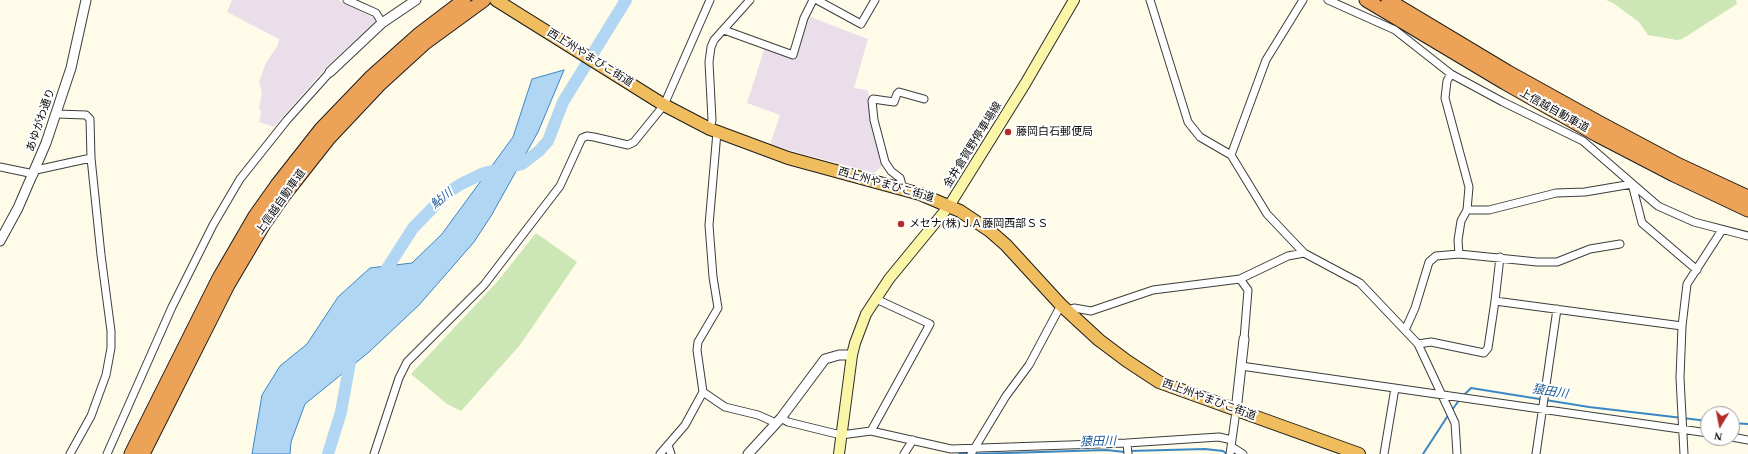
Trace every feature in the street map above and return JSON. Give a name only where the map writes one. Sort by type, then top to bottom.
[{"type":"highway","name":"上信越自動車道","points":[[130,454],[219,278],[255,216],[281,180],[321,129],[372,76],[418,35],[464,0]]},
{"type":"highway","name":"西上州やまびこ街道","points":[[496,0],[524,16],[664,105],[714,130],[788,158],[935,199],[970,217],[990,231],[1006,245],[1064,307],[1099,340],[1159,382],[1236,411],[1359,454]]},
{"type":"highway","name":"上信越自動車道","points":[[1366,0],[1505,83],[1597,135],[1674,175],[1748,210]]},
{"type":"highway","name":"上信越自動車道","points":[[1388,0],[1508,72],[1594,120],[1667,158],[1748,197]]},
{"type":"highway","name":"上信越自動車道","points":[[143,454],[228,285],[264,224],[285,194],[329,138],[379,85],[425,43],[480,2]]},
{"type":"main road","name":"金井倉賀野停車場線","points":[[839,454],[852,355],[859,330],[889,279],[949,206],[1025,84],[1074,0]]},
{"type":"street","name":"あゆがわ通り","points":[[0,241],[35,172],[57,114],[71,68],[86,0]]},
{"type":"street","points":[[347,0],[376,13],[382,23]]},
{"type":"street","points":[[107,454],[172,307],[213,225],[240,179],[287,120],[330,72],[382,23],[416,0]]},
{"type":"street","points":[[374,454],[399,378],[407,362],[484,285],[560,186],[582,138],[587,136],[594,137],[628,145],[634,142],[664,105],[710,0]]},
{"type":"street","points":[[660,454],[685,425],[703,392],[697,350],[698,342],[718,308],[713,277],[709,225],[714,130],[712,120],[709,62],[711,47],[714,40],[750,0]]},
{"type":"street","points":[[724,30],[794,55],[804,18],[813,0]]},
{"type":"street","points":[[817,0],[861,24],[875,0]]},
{"type":"street","points":[[1150,0],[1188,122],[1200,137],[1231,155],[1267,214],[1304,253],[1360,283],[1406,328],[1418,344],[1455,423],[1457,454]]},
{"type":"street","points":[[1231,155],[1266,60],[1303,0]]},
{"type":"street","points":[[1328,0],[1395,30],[1452,74],[1502,102],[1583,141],[1658,206],[1672,214],[1722,230],[1748,236]]},
{"type":"street","points":[[1452,74],[1448,81],[1445,98],[1469,187],[1467,210],[1461,221],[1458,240],[1459,254]]},
{"type":"street","points":[[903,189],[900,178],[891,171],[885,162],[874,120],[872,101],[873,99],[894,102],[896,94],[899,92],[924,99]]},
{"type":"street","points":[[57,114],[89,116],[91,158],[110,319],[110,348],[106,375],[93,410],[70,454]]},
{"type":"street","points":[[0,167],[35,172],[91,158]]},
{"type":"street","points":[[1467,210],[1489,210],[1556,193],[1585,192],[1632,184]]},
{"type":"street","points":[[1632,184],[1642,223],[1696,270]]},
{"type":"street","points":[[1684,454],[1680,378],[1682,326],[1687,284],[1722,230]]},
{"type":"street","points":[[1406,328],[1415,308],[1429,262],[1436,256],[1459,254],[1537,262],[1557,262],[1590,249],[1620,244]]},
{"type":"street","points":[[973,451],[1006,396],[1029,365],[1064,307],[1091,311],[1153,290],[1240,279],[1288,256],[1304,253]]},
{"type":"street","points":[[1418,344],[1430,342],[1484,352],[1488,348],[1500,257]]},
{"type":"street","points":[[1231,447],[1244,339],[1248,290],[1240,279]]},
{"type":"street","points":[[871,431],[930,324],[876,299]]},
{"type":"street","points":[[1495,301],[1682,326]]},
{"type":"street","points":[[1536,454],[1557,309]]},
{"type":"street","points":[[748,454],[778,421],[825,359],[839,355],[852,355]]},
{"type":"street","points":[[1241,366],[1700,432]]},
{"type":"street","points":[[1384,454],[1395,388]]},
{"type":"street","points":[[703,392],[725,407],[778,421],[841,435],[871,431],[952,449],[1004,451],[1219,437],[1231,447],[1243,454]]},
{"type":"street","points":[[904,454],[912,440]]},
{"type":"street","points":[[1127,444],[1128,454]]},
{"type":"street","points":[[668,445],[671,454]]},
{"type":"shaded area","points":[[232,0],[338,0],[374,18],[375,22],[329,64],[274,127],[259,122],[261,113],[259,107],[262,93],[259,82],[266,63],[278,45],[279,39],[227,12]]},
{"type":"shaded area","points":[[808,16],[868,39],[854,88],[867,90],[870,98],[871,121],[882,166],[874,173],[770,145],[780,115],[747,103],[765,47],[795,58]]},
{"type":"green space","points":[[1606,0],[1736,0],[1737,4],[1682,39],[1677,40],[1648,35],[1639,22],[1613,3]]},
{"type":"green space","points":[[536,233],[577,262],[520,345],[461,411],[447,404],[411,374],[497,282]]},
{"type":"water","points":[[564,70],[538,132],[491,216],[474,242],[419,305],[369,352],[305,404],[291,442],[290,454],[252,454],[262,395],[280,366],[307,344],[338,297],[370,268],[412,263],[442,234],[513,137],[532,79]]},
{"type":"waterway","name":"鮎川","points":[[381,278],[413,228],[447,193],[461,184],[484,173],[522,164],[539,151],[548,141],[563,102],[626,0]]},
{"type":"waterway","name":"鮎川","points":[[328,454],[341,412],[352,351]]},
{"type":"waterway","name":"猿田川","points":[[1463,396],[1471,388],[1589,407],[1700,420]]},
{"type":"waterway","name":"猿田川","points":[[1452,410],[1460,399]]},
{"type":"waterway","name":"猿田川","points":[[1423,454],[1449,414]]},
{"type":"waterway","name":"猿田川","points":[[1740,424],[1748,424]]},
{"type":"waterway","name":"猿田川","points":[[1129,451],[1205,449],[1223,451],[1227,454]]},
{"type":"waterway","name":"猿田川","points":[[974,454],[1106,450],[1125,452]]},
{"type":"waterway","name":"猿田川","points":[[959,454],[968,454]]},
{"type":"place","name":"藤岡白石郵便局","points":[[1008,132]]},
{"type":"place","name":"メセナ(株)ＪＡ藤岡西部ＳＳ","points":[[901,224]]}]
